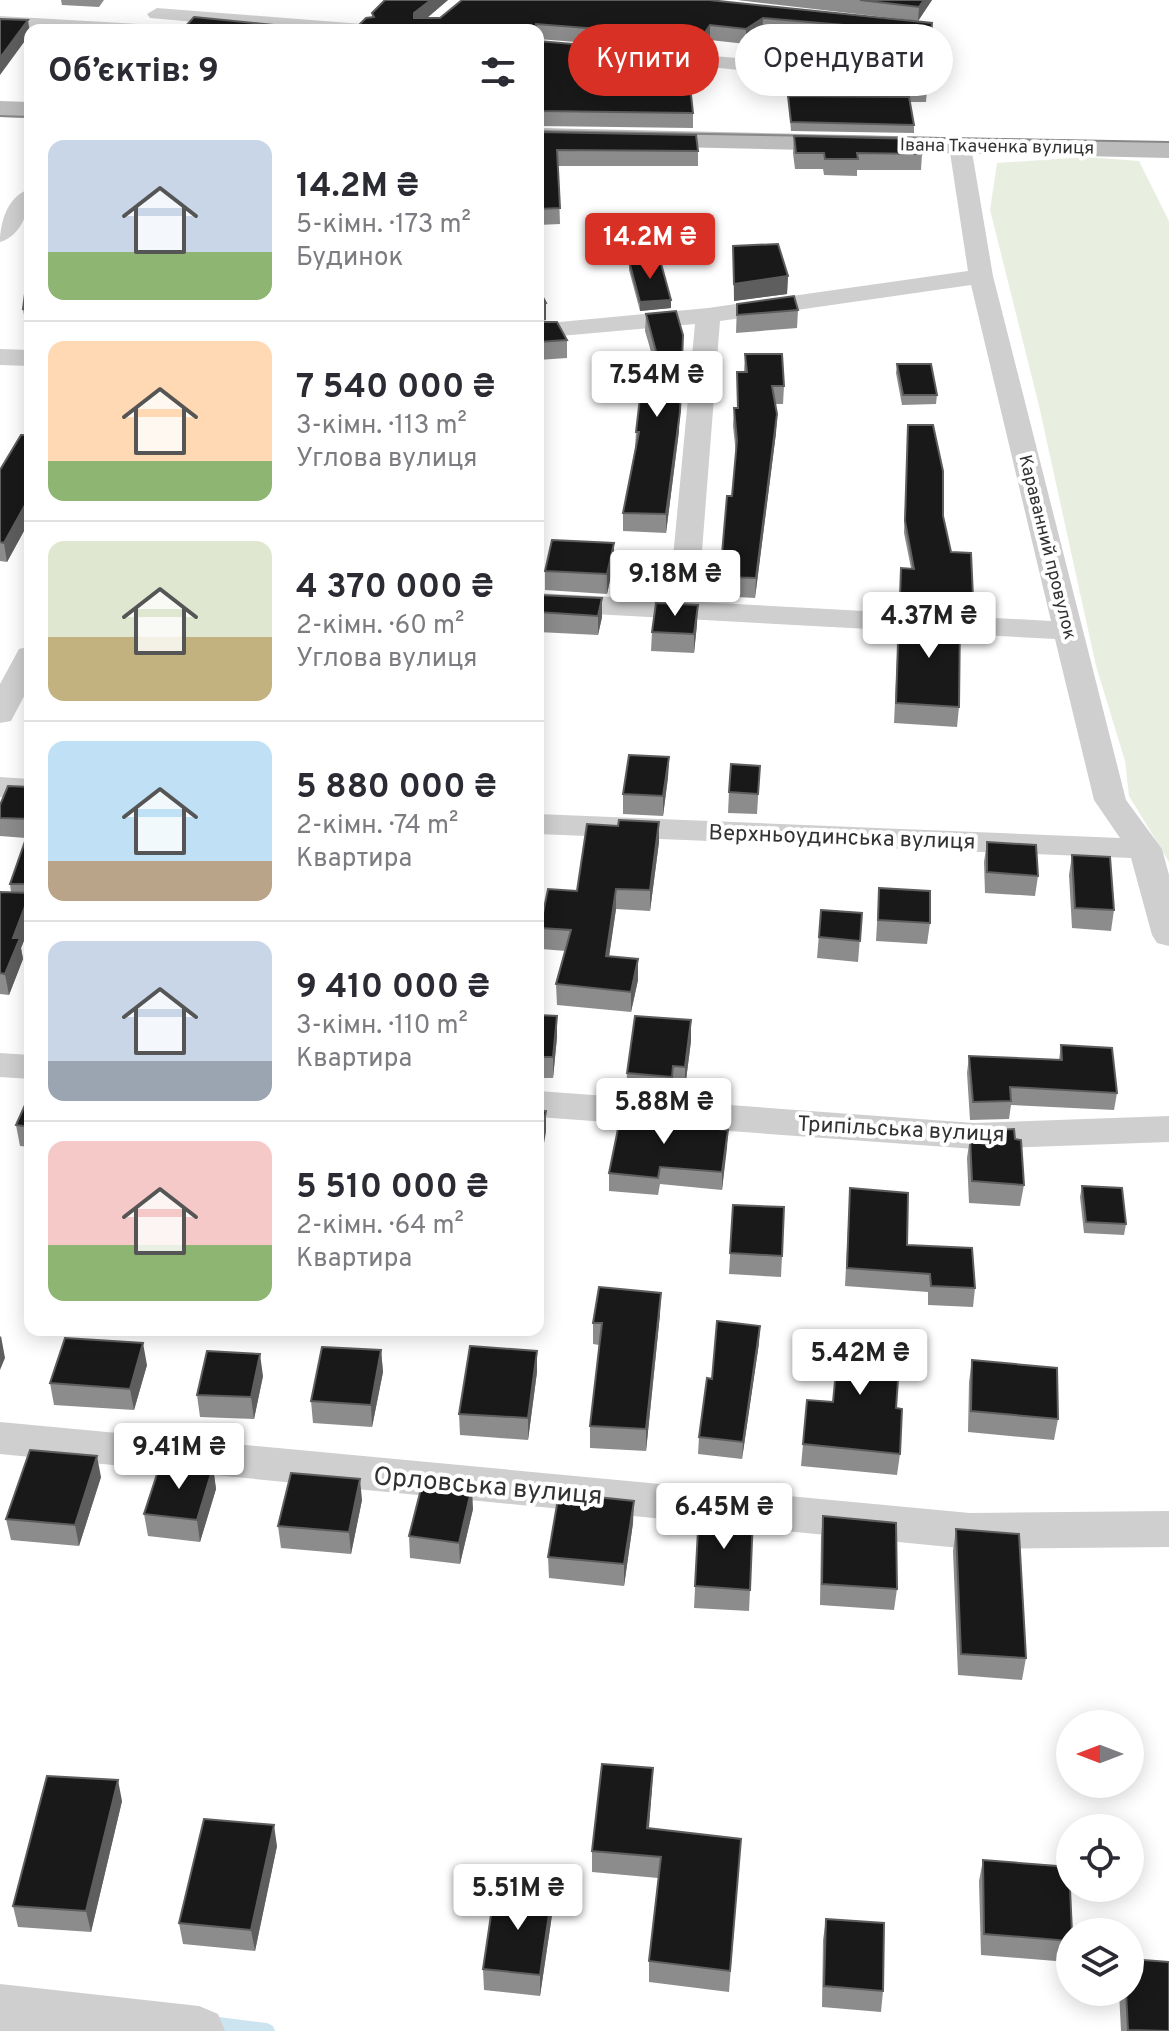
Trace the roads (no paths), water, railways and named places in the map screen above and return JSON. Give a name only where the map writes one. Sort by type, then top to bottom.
[{"type":"main road","points":[[0,109],[24,110]]},
{"type":"main road","name":"Івана Ткаченка вулиця","points":[[544,123],[1169,133]]},
{"type":"main road","points":[[0,124],[24,124]]},
{"type":"main road","name":"Івана Ткаченка вулиця","points":[[544,136],[1169,150]]},
{"type":"street","points":[[146,24],[176,0]]},
{"type":"street","points":[[157,14],[285,24]]},
{"type":"street","points":[[0,22],[35,24]]},
{"type":"street","name":"Караванний провулок","points":[[960,146],[981,276],[1110,800],[1145,849],[1169,935]]},
{"type":"street","points":[[0,235],[24,204]]},
{"type":"street","points":[[544,330],[708,315],[981,276]]},
{"type":"street","points":[[683,610],[708,315]]},
{"type":"street","points":[[0,357],[24,358]]},
{"type":"street","points":[[544,602],[1068,631]]},
{"type":"street","points":[[0,714],[24,667]]},
{"type":"street","points":[[0,787],[24,789]]},
{"type":"street","name":"Верхньоудинська вулиця","points":[[544,824],[1145,849]]},
{"type":"street","points":[[0,1065],[24,1067]]},
{"type":"street","name":"Трипільська вулиця","points":[[544,1104],[974,1136],[1169,1129]]},
{"type":"street","name":"Орловська вулиця","points":[[0,1438],[970,1531],[1169,1529]]},
{"type":"street","points":[[0,2008],[199,2031]]},
{"type":"waterway","points":[[211,2024],[267,2031]]},
{"type":"tram line","points":[[0,116],[24,117]]},
{"type":"tram line","points":[[544,131],[1169,142]]}]
